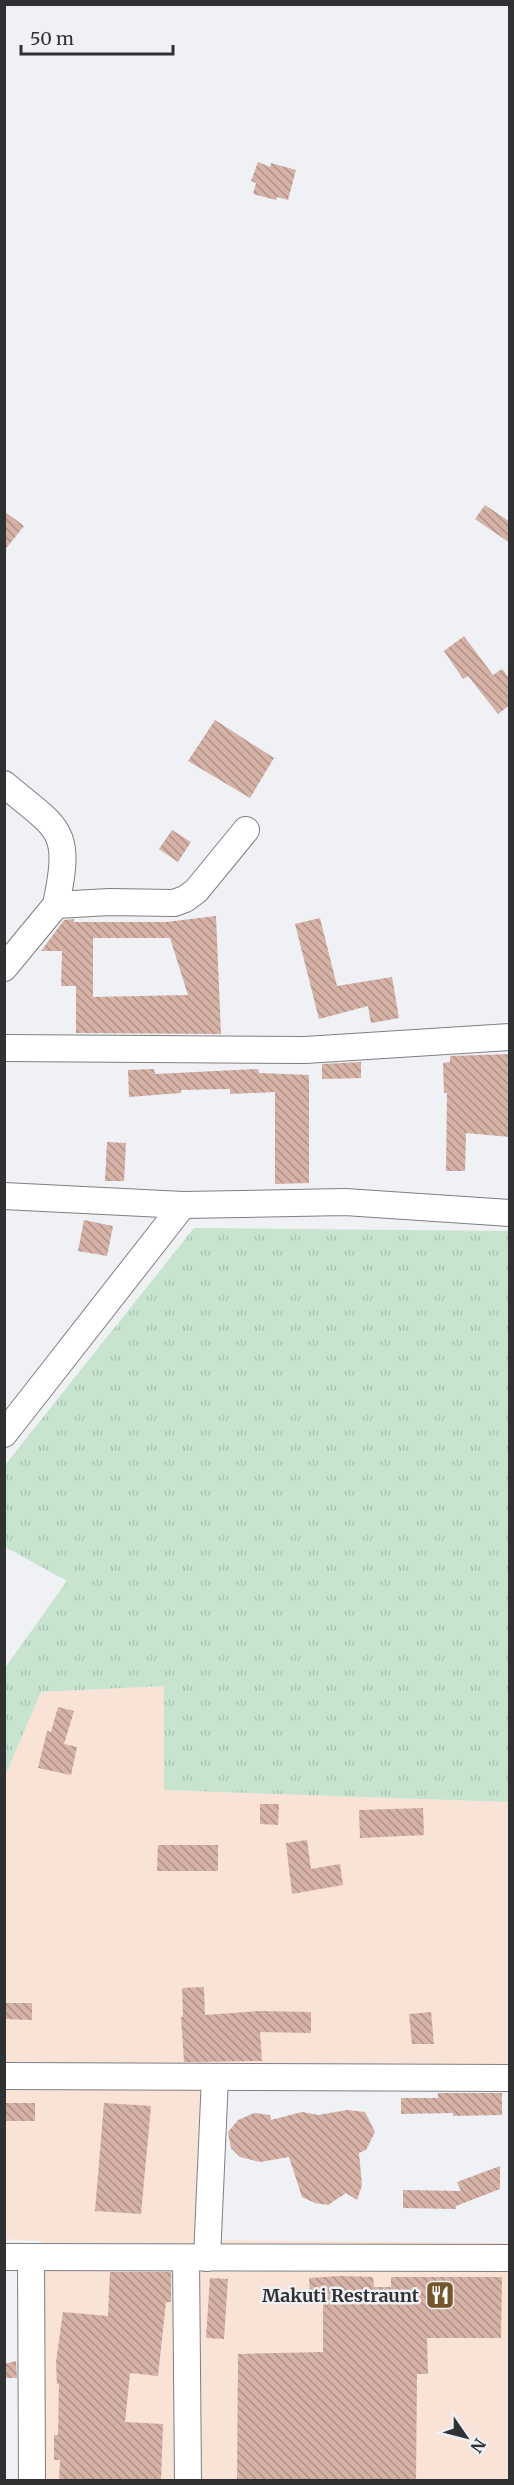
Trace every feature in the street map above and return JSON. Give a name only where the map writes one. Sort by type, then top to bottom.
[{"type":"street","points":[[4,784],[53,824],[63,846],[63,872],[56,905],[4,968]]},
{"type":"street","points":[[56,905],[109,902],[174,903],[185,899],[196,891],[246,830]]},
{"type":"street","points":[[4,1048],[305,1050],[510,1037]]},
{"type":"street","points":[[4,1196],[183,1205],[345,1202],[510,1212]]},
{"type":"street","points":[[4,1434],[183,1205]]},
{"type":"street","points":[[4,2076],[510,2078]]},
{"type":"street","points":[[189,2481],[197,2258],[215,2077]]},
{"type":"street","points":[[4,2257],[510,2258]]},
{"type":"street","points":[[31,2257],[32,2481]]},
{"type":"shaded area","points":[[164,1686],[164,1790],[509,1802],[509,2065],[52,2066],[5,2062],[5,1776],[41,1692]]},
{"type":"shaded area","points":[[5,2082],[206,2089],[199,2240],[509,2243],[509,2480],[43,2480],[42,2241],[5,2239]]},
{"type":"green space","points":[[194,1228],[509,1231],[509,1802],[164,1790],[164,1686],[41,1692],[5,1776],[5,1668],[67,1581],[5,1547],[5,1465]]},
{"type":"building","points":[[258,162],[270,167],[271,163],[296,170],[288,200],[277,197],[276,200],[253,194],[256,183],[251,181]]},
{"type":"building","points":[[485,505],[510,522],[510,543],[475,519]]},
{"type":"building","points":[[4,511],[24,526],[4,551]]},
{"type":"building","points":[[464,636],[493,675],[502,669],[510,679],[510,705],[498,714],[468,676],[463,679],[444,651]]},
{"type":"building","points":[[215,720],[274,758],[250,798],[188,761]]},
{"type":"building","points":[[172,830],[191,842],[178,862],[159,849]]},
{"type":"building","points":[[216,916],[221,1034],[76,1033],[76,986],[61,986],[62,951],[41,951],[64,920],[74,919],[74,922],[166,922]],"holes":[[[93,938],[170,938],[188,995],[93,997]]]},
{"type":"building","points":[[320,918],[337,986],[392,977],[399,1018],[371,1023],[368,1006],[319,1019],[295,924]]},
{"type":"building","points":[[510,1054],[510,1137],[466,1133],[465,1171],[446,1171],[447,1093],[444,1093],[443,1063],[450,1062],[450,1056]]},
{"type":"building","points":[[361,1062],[361,1078],[322,1079],[322,1064]]},
{"type":"building","points":[[154,1069],[155,1074],[258,1069],[259,1073],[309,1075],[309,1183],[275,1184],[275,1092],[230,1094],[230,1089],[181,1090],[181,1093],[129,1097],[128,1070]]},
{"type":"building","points":[[107,1142],[126,1143],[124,1181],[105,1181]]},
{"type":"building","points":[[84,1220],[113,1226],[107,1256],[78,1251]]},
{"type":"building","points":[[58,1707],[74,1711],[64,1744],[77,1747],[71,1775],[38,1768],[47,1731],[51,1732]]},
{"type":"building","points":[[260,1804],[279,1804],[278,1825],[260,1824]]},
{"type":"building","points":[[423,1808],[424,1835],[360,1838],[359,1810]]},
{"type":"building","points":[[307,1840],[311,1869],[340,1864],[343,1885],[292,1894],[286,1843]]},
{"type":"building","points":[[158,1845],[218,1845],[218,1871],[157,1871]]},
{"type":"building","points":[[204,1987],[205,2015],[259,2011],[311,2012],[311,2033],[260,2032],[262,2061],[184,2062],[182,1988]]},
{"type":"building","points":[[4,2003],[32,2003],[32,2020],[4,2019]]},
{"type":"building","points":[[431,2012],[434,2044],[412,2044],[409,2014]]},
{"type":"building","points":[[438,2093],[502,2093],[502,2115],[401,2114],[401,2098],[438,2098]]},
{"type":"building","points":[[4,2103],[35,2103],[35,2121],[4,2121]]},
{"type":"building","points":[[104,2103],[151,2106],[141,2214],[95,2211]]},
{"type":"building","points":[[347,2110],[365,2112],[375,2132],[366,2150],[359,2153],[362,2185],[357,2200],[346,2193],[328,2205],[315,2203],[302,2197],[289,2157],[260,2162],[240,2157],[231,2148],[228,2132],[238,2120],[254,2113],[270,2115],[271,2120],[302,2112],[318,2115]]},
{"type":"building","points":[[500,2166],[500,2189],[456,2206],[456,2209],[403,2208],[403,2190],[461,2191],[457,2182]]},
{"type":"building","points":[[110,2272],[171,2272],[171,2302],[166,2302],[158,2376],[130,2373],[125,2422],[163,2424],[161,2481],[59,2481],[60,2460],[54,2460],[54,2435],[58,2435],[59,2384],[57,2384],[56,2362],[63,2312],[108,2316]]},
{"type":"building","points":[[373,2277],[374,2287],[391,2287],[391,2277],[502,2277],[501,2338],[427,2338],[428,2374],[417,2374],[416,2481],[237,2481],[238,2354],[323,2352],[323,2299],[310,2300],[309,2278]]},
{"type":"building","points":[[210,2278],[228,2279],[224,2339],[206,2338]]},
{"type":"building","points":[[16,2361],[17,2378],[4,2378],[4,2364]]},
{"type":"place","name":"Makuti Restraunt","points":[[440,2295]]}]
